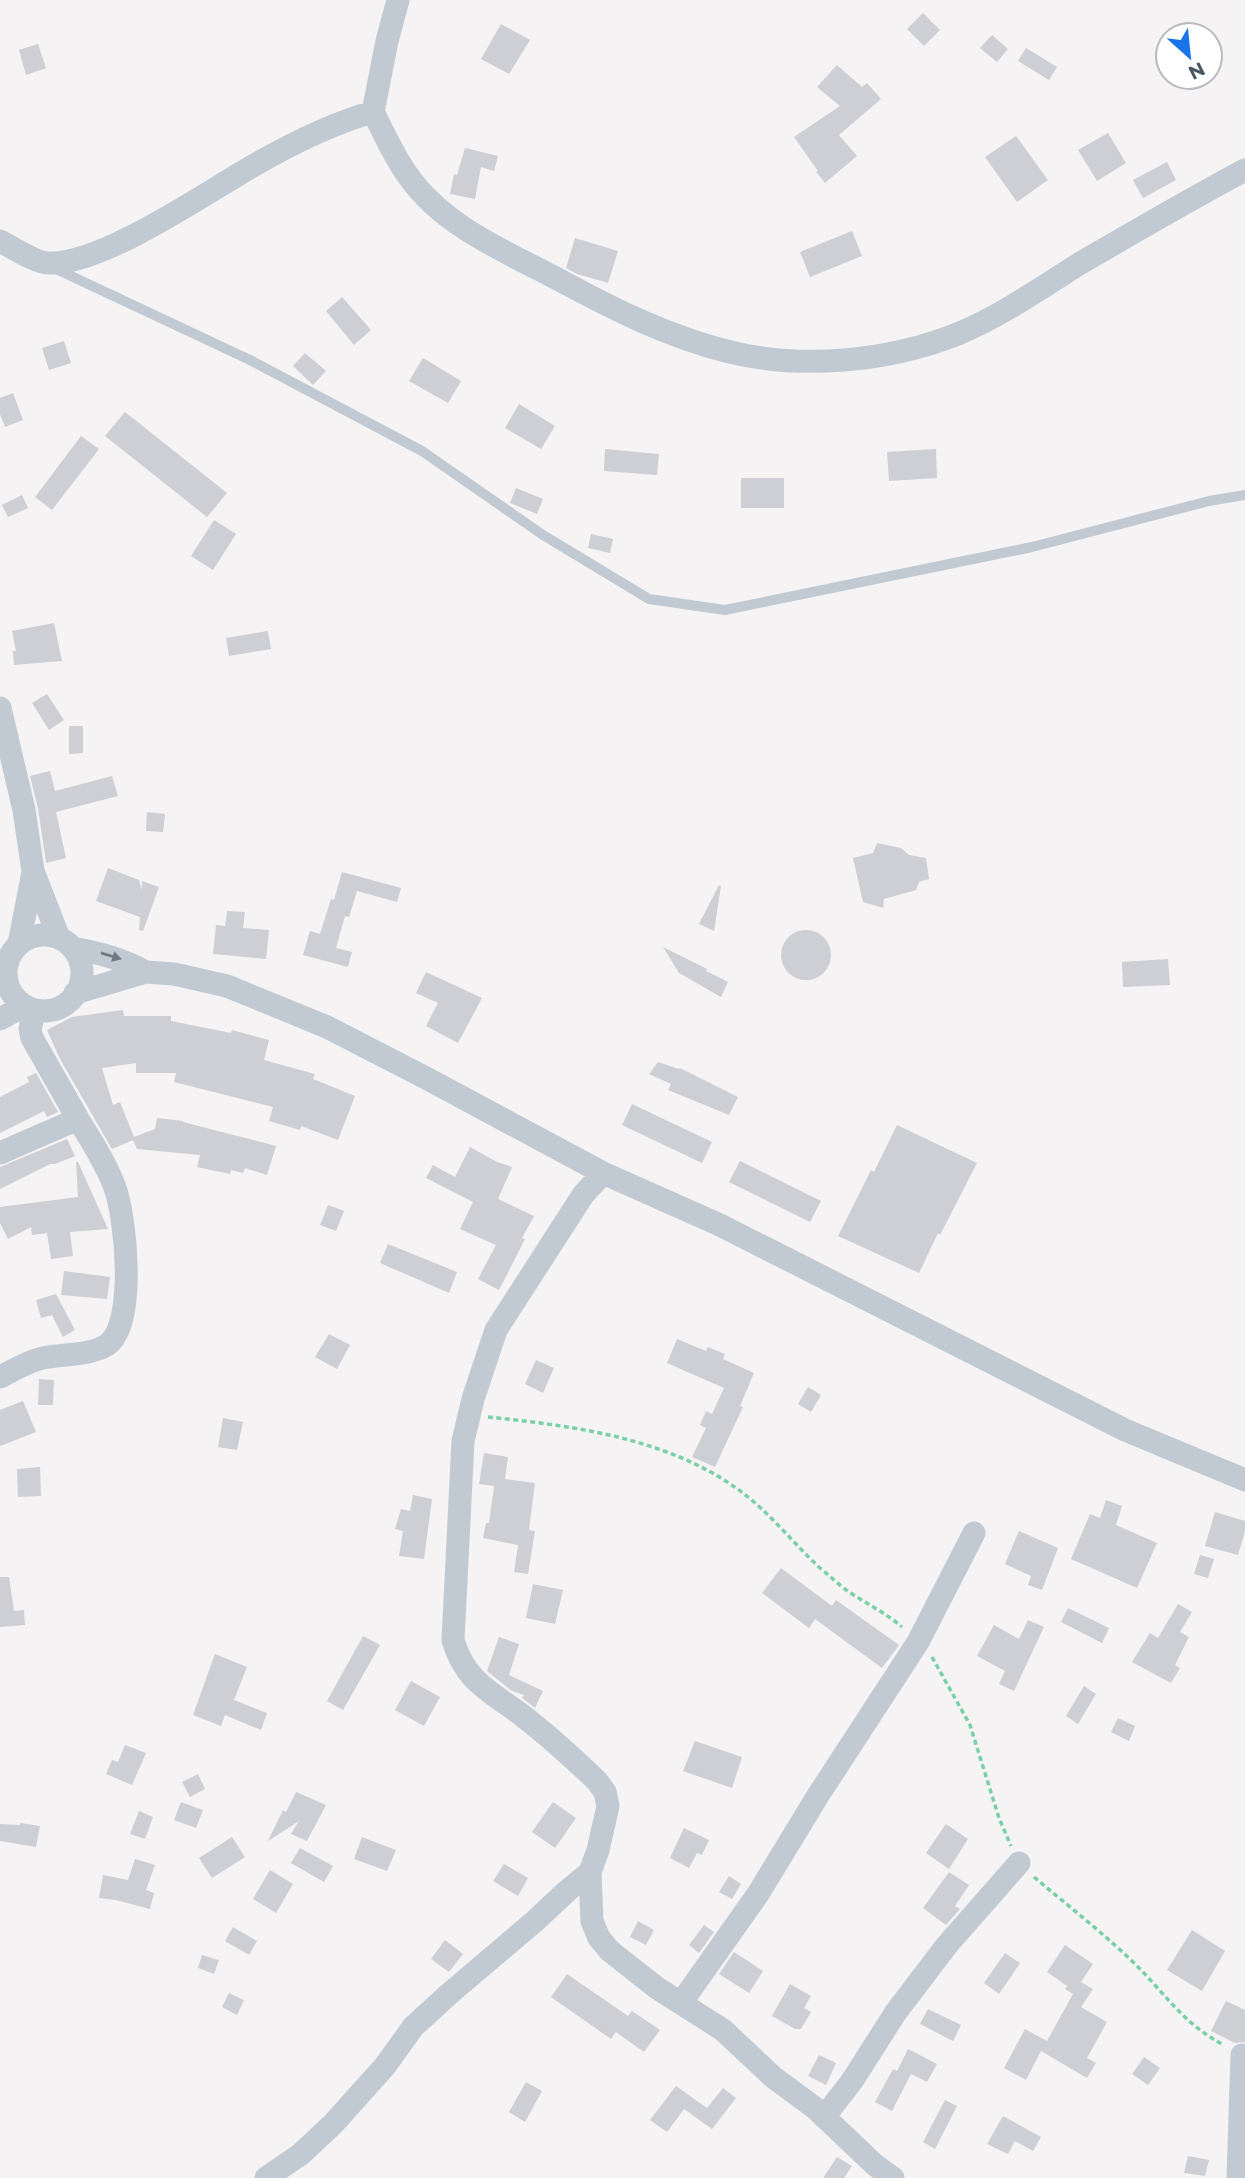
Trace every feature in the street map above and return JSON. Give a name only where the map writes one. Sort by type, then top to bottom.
[{"type":"street","points":[[398,0],[377,83],[373,112],[415,185],[430,201],[482,240],[629,315],[727,351],[771,359],[856,360],[928,344],[993,316],[1144,226],[1245,170]]},
{"type":"street","points":[[0,241],[45,264],[68,262],[96,253],[299,141],[347,119],[373,112]]},
{"type":"street","points":[[0,708],[24,810],[33,872],[66,943],[79,959],[82,971],[75,993],[68,1002],[58,1008],[29,1008],[0,1019]]},
{"type":"street","points":[[19,944],[33,872]]},
{"type":"street","points":[[29,1008],[15,998],[3,970],[10,954],[19,944],[31,937],[45,935],[123,960],[146,972]]},
{"type":"street","points":[[75,993],[146,972],[174,974],[227,986],[327,1027],[603,1173],[720,1224],[1125,1430],[1245,1480]]},
{"type":"street","points":[[0,1377],[37,1359],[95,1350],[109,1343],[119,1331],[126,1276],[126,1241],[122,1211],[109,1174],[32,1038],[29,1008]]},
{"type":"street","points":[[0,1153],[78,1119]]},
{"type":"street","points":[[603,1173],[583,1195],[496,1330],[473,1399],[463,1441],[453,1640],[458,1656],[483,1688],[526,1718],[565,1751],[605,1792],[607,1816],[590,1872],[592,1921],[599,1938],[610,1951],[657,1988],[723,2030],[773,2077],[824,2117],[875,2165],[893,2178]]},
{"type":"street","points":[[681,2003],[758,1894],[817,1797],[918,1642],[974,1534]]},
{"type":"street","points":[[824,2117],[939,1955],[1019,1863]]},
{"type":"street","points":[[266,2178],[301,2154],[333,2124],[384,2066],[413,2027],[590,1872]]},
{"type":"street","points":[[1238,2178],[1242,2055]]},
{"type":"lane","points":[[45,264],[250,360],[422,452],[543,535],[649,599],[725,610],[1032,547],[1209,501],[1245,495]]},
{"type":"building","points":[[923,13],[940,30],[924,46],[907,29]]},
{"type":"building","points":[[501,24],[530,40],[509,74],[481,59]]},
{"type":"building","points":[[992,35],[1008,49],[997,62],[980,48]]},
{"type":"building","points":[[38,44],[46,68],[26,75],[19,50]]},
{"type":"building","points":[[1026,48],[1057,67],[1049,80],[1018,61]]},
{"type":"building","points":[[837,65],[862,87],[867,83],[881,99],[839,135],[857,156],[825,183],[794,137],[840,106],[817,87]]},
{"type":"building","points":[[1108,133],[1126,163],[1097,181],[1078,150]]},
{"type":"building","points":[[1016,136],[1048,180],[1017,202],[985,157]]},
{"type":"building","points":[[465,148],[498,156],[494,171],[481,167],[475,199],[450,194],[454,174],[457,175]]},
{"type":"building","points":[[1167,162],[1176,180],[1143,198],[1133,180]]},
{"type":"building","points":[[852,231],[862,256],[810,277],[800,252]]},
{"type":"building","points":[[575,238],[618,251],[608,283],[566,268]]},
{"type":"building","points":[[342,297],[371,330],[354,345],[326,311]]},
{"type":"building","points":[[64,341],[71,363],[49,370],[42,348]]},
{"type":"building","points":[[305,353],[326,371],[313,385],[293,366]]},
{"type":"building","points":[[423,358],[461,381],[448,403],[409,381]]},
{"type":"building","points":[[13,393],[23,420],[5,427],[0,414],[0,398]]},
{"type":"building","points":[[519,404],[555,426],[541,449],[505,428]]},
{"type":"building","points":[[125,412],[227,493],[207,517],[105,436]]},
{"type":"building","points":[[81,436],[99,449],[52,510],[35,497]]},
{"type":"building","points":[[605,449],[659,454],[657,475],[604,471]]},
{"type":"building","points":[[936,449],[937,478],[889,481],[887,452]]},
{"type":"building","points":[[741,478],[784,478],[784,508],[741,508]]},
{"type":"building","points":[[516,488],[543,499],[537,514],[510,503]]},
{"type":"building","points":[[22,495],[28,508],[8,517],[2,505]]},
{"type":"building","points":[[214,520],[236,534],[213,570],[191,556]]},
{"type":"building","points":[[591,534],[613,539],[610,553],[588,548]]},
{"type":"building","points":[[54,623],[62,661],[14,665],[13,651],[16,651],[12,631]]},
{"type":"building","points":[[268,631],[271,649],[229,656],[226,638]]},
{"type":"building","points":[[47,694],[64,720],[49,730],[32,703]]},
{"type":"building","points":[[69,726],[83,726],[83,753],[69,754]]},
{"type":"building","points":[[50,771],[55,791],[112,776],[118,796],[56,812],[66,858],[46,863],[30,776]]},
{"type":"building","points":[[147,812],[165,814],[163,832],[146,831]]},
{"type":"building","points":[[877,843],[901,848],[909,855],[926,858],[929,879],[919,882],[916,890],[884,899],[883,908],[863,902],[853,858],[873,853]]},
{"type":"building","points":[[108,868],[139,880],[142,890],[142,881],[159,887],[143,931],[139,930],[140,917],[96,901]]},
{"type":"building","points":[[342,872],[401,888],[397,902],[357,891],[349,917],[345,916],[336,948],[352,952],[348,967],[303,955],[310,931],[320,934]]},
{"type":"building","points":[[719,885],[721,886],[714,931],[699,924]]},
{"type":"building","points":[[227,911],[245,912],[243,928],[269,930],[266,959],[213,954],[216,925],[225,926]]},
{"type":"building","points":[[806,930],[824,937],[831,955],[824,973],[806,980],[788,973],[781,955],[788,937]]},
{"type":"building","points":[[663,947],[728,982],[721,997],[679,973]]},
{"type":"building","points":[[1168,959],[1170,985],[1123,987],[1122,962]]},
{"type":"building","points":[[426,972],[482,998],[458,1043],[426,1026],[438,1003],[416,993]]},
{"type":"building","points":[[123,1010],[124,1016],[171,1016],[171,1021],[231,1033],[232,1030],[269,1040],[264,1060],[315,1074],[313,1079],[355,1096],[338,1140],[301,1126],[300,1130],[269,1121],[273,1107],[174,1082],[176,1073],[136,1073],[136,1063],[102,1068],[113,1105],[120,1102],[134,1137],[155,1129],[157,1118],[183,1121],[276,1146],[267,1175],[245,1168],[243,1173],[231,1170],[230,1174],[197,1167],[200,1155],[137,1149],[133,1140],[112,1149],[60,1059],[47,1030],[72,1017]]},
{"type":"building","points":[[658,1062],[680,1068],[738,1097],[729,1115],[668,1090],[671,1084],[649,1074]]},
{"type":"building","points":[[36,1073],[58,1112],[47,1117],[44,1111],[0,1133],[0,1097],[29,1082],[27,1077]]},
{"type":"building","points":[[632,1104],[712,1142],[702,1163],[622,1125]]},
{"type":"building","points":[[897,1125],[977,1163],[919,1273],[838,1236]]},
{"type":"building","points":[[67,1139],[75,1156],[50,1164],[0,1189],[0,1167]]},
{"type":"building","points":[[470,1147],[512,1167],[498,1199],[534,1216],[499,1290],[478,1279],[496,1245],[460,1229],[473,1202],[426,1178],[433,1165],[455,1177]]},
{"type":"building","points":[[740,1161],[821,1201],[810,1222],[729,1182]]},
{"type":"building","points":[[76,1162],[108,1229],[70,1232],[73,1256],[51,1259],[47,1233],[32,1235],[31,1227],[8,1239],[0,1223],[0,1207],[78,1197]]},
{"type":"building","points":[[328,1205],[344,1211],[336,1231],[320,1225]]},
{"type":"building","points":[[388,1244],[457,1272],[449,1293],[380,1263]]},
{"type":"building","points":[[64,1271],[110,1277],[107,1299],[61,1295]]},
{"type":"building","points":[[56,1294],[75,1330],[63,1337],[52,1315],[41,1318],[36,1300]]},
{"type":"building","points":[[329,1334],[350,1345],[337,1369],[315,1357]]},
{"type":"building","points":[[677,1339],[706,1351],[708,1347],[725,1354],[723,1359],[754,1373],[740,1406],[743,1407],[715,1467],[692,1457],[706,1428],[700,1425],[706,1411],[712,1414],[724,1388],[667,1363]]},
{"type":"building","points":[[536,1360],[554,1368],[543,1393],[525,1384]]},
{"type":"building","points":[[39,1379],[54,1380],[53,1405],[38,1405]]},
{"type":"building","points":[[808,1387],[821,1395],[811,1412],[798,1404]]},
{"type":"building","points":[[23,1401],[36,1432],[0,1446],[0,1410]]},
{"type":"building","points":[[223,1418],[243,1422],[237,1450],[218,1447]]},
{"type":"building","points":[[484,1453],[508,1457],[505,1479],[535,1483],[529,1530],[535,1531],[528,1574],[514,1572],[518,1545],[483,1538],[486,1523],[489,1523],[494,1486],[479,1484]]},
{"type":"building","points":[[40,1467],[41,1496],[18,1497],[17,1469]]},
{"type":"building","points":[[413,1495],[432,1499],[424,1559],[399,1556],[403,1531],[395,1529],[401,1509],[410,1511]]},
{"type":"building","points":[[1106,1500],[1122,1506],[1116,1525],[1157,1543],[1137,1588],[1071,1559],[1090,1514],[1100,1518]]},
{"type":"building","points":[[1215,1512],[1245,1521],[1238,1555],[1205,1546]]},
{"type":"building","points":[[1019,1531],[1058,1548],[1042,1590],[1028,1585],[1031,1576],[1005,1564]]},
{"type":"building","points":[[1200,1555],[1214,1559],[1208,1578],[1194,1574]]},
{"type":"building","points":[[781,1568],[832,1606],[836,1600],[899,1645],[882,1668],[815,1619],[809,1628],[762,1593]]},
{"type":"building","points":[[0,1577],[9,1577],[14,1611],[24,1610],[25,1625],[0,1627]]},
{"type":"building","points":[[533,1584],[563,1590],[555,1624],[526,1618]]},
{"type":"building","points":[[1178,1604],[1192,1612],[1180,1632],[1189,1637],[1175,1665],[1180,1668],[1171,1683],[1132,1662],[1150,1633],[1158,1638]]},
{"type":"building","points":[[1068,1608],[1109,1628],[1102,1643],[1061,1622]]},
{"type":"building","points":[[1028,1620],[1044,1627],[1014,1691],[999,1684],[1005,1671],[977,1656],[994,1625],[1019,1639]]},
{"type":"building","points":[[363,1636],[380,1645],[343,1710],[327,1701]]},
{"type":"building","points":[[499,1637],[519,1644],[509,1675],[543,1691],[535,1708],[522,1698],[524,1695],[512,1691],[487,1671]]},
{"type":"building","points":[[215,1654],[247,1667],[234,1700],[267,1713],[261,1730],[225,1715],[221,1726],[193,1715]]},
{"type":"building","points":[[411,1681],[440,1697],[424,1726],[395,1710]]},
{"type":"building","points":[[1084,1686],[1096,1694],[1078,1724],[1066,1716]]},
{"type":"building","points":[[1118,1718],[1135,1726],[1129,1741],[1111,1732]]},
{"type":"building","points":[[695,1741],[742,1757],[732,1788],[683,1771]]},
{"type":"building","points":[[125,1745],[146,1753],[132,1785],[106,1774],[112,1760],[118,1762]]},
{"type":"building","points":[[198,1774],[205,1789],[190,1797],[182,1782]]},
{"type":"building","points":[[296,1792],[326,1805],[307,1841],[291,1834],[299,1821],[268,1841],[283,1810],[286,1812]]},
{"type":"building","points":[[181,1802],[203,1810],[196,1828],[174,1820]]},
{"type":"building","points":[[553,1802],[576,1818],[555,1848],[532,1832]]},
{"type":"building","points":[[139,1811],[153,1817],[145,1839],[130,1834]]},
{"type":"building","points":[[0,1824],[40,1826],[36,1847],[0,1841]]},
{"type":"building","points":[[946,1824],[968,1839],[949,1869],[926,1853]]},
{"type":"building","points":[[684,1828],[709,1840],[702,1855],[697,1853],[689,1868],[670,1858]]},
{"type":"building","points":[[232,1837],[245,1857],[212,1878],[199,1858]]},
{"type":"building","points":[[362,1837],[396,1850],[387,1871],[354,1859]]},
{"type":"building","points":[[300,1848],[333,1866],[324,1882],[291,1863]]},
{"type":"building","points":[[135,1859],[155,1865],[146,1890],[154,1893],[150,1909],[99,1898],[103,1875],[128,1880]]},
{"type":"building","points":[[504,1864],[528,1878],[518,1896],[493,1881]]},
{"type":"building","points":[[270,1870],[293,1884],[276,1913],[253,1899]]},
{"type":"building","points":[[949,1872],[969,1885],[955,1906],[960,1909],[946,1925],[923,1908]]},
{"type":"building","points":[[729,1876],[741,1884],[732,1899],[719,1892]]},
{"type":"building","points":[[638,1921],[654,1930],[646,1945],[630,1937]]},
{"type":"building","points":[[704,1925],[714,1932],[699,1953],[689,1945]]},
{"type":"building","points":[[233,1927],[257,1941],[249,1955],[225,1941]]},
{"type":"building","points":[[1192,1930],[1225,1951],[1202,1991],[1167,1970]]},
{"type":"building","points":[[445,1940],[463,1954],[449,1972],[431,1959]]},
{"type":"building","points":[[1065,1945],[1093,1964],[1081,1982],[1093,1989],[1081,2007],[1107,2022],[1087,2058],[1096,2063],[1087,2078],[1041,2051],[1026,2080],[1004,2068],[1025,2029],[1047,2041],[1073,1994],[1065,1989],[1067,1986],[1047,1972]]},
{"type":"building","points":[[734,1952],[763,1971],[749,1993],[719,1974]]},
{"type":"building","points":[[1005,1953],[1020,1963],[999,1994],[984,1983]]},
{"type":"building","points":[[202,1955],[219,1960],[214,1974],[198,1968]]},
{"type":"building","points":[[567,1974],[628,2016],[632,2011],[660,2030],[644,2052],[616,2032],[611,2039],[551,1997]]},
{"type":"building","points":[[790,1984],[811,1996],[804,2008],[811,2012],[801,2029],[795,2029],[772,2016]]},
{"type":"building","points":[[229,1993],[244,2000],[237,2015],[222,2007]]},
{"type":"building","points":[[1226,2001],[1245,2010],[1245,2042],[1235,2043],[1211,2031]]},
{"type":"building","points":[[928,2009],[961,2025],[953,2041],[920,2024]]},
{"type":"building","points":[[908,2049],[937,2064],[927,2082],[911,2074],[892,2111],[875,2102],[893,2069],[897,2071]]},
{"type":"building","points":[[819,2055],[836,2063],[826,2085],[808,2076]]},
{"type":"building","points":[[1144,2057],[1160,2068],[1148,2085],[1132,2074]]},
{"type":"building","points":[[526,2082],[542,2091],[525,2122],[509,2112]]},
{"type":"building","points":[[676,2086],[707,2108],[723,2088],[736,2098],[712,2129],[684,2109],[667,2132],[650,2120]]},
{"type":"building","points":[[945,2100],[957,2106],[935,2149],[923,2142]]},
{"type":"building","points":[[1003,2116],[1041,2137],[1033,2151],[1015,2141],[1008,2154],[987,2144]]},
{"type":"building","points":[[1188,2156],[1209,2160],[1205,2176],[1184,2173]]},
{"type":"building","points":[[837,2157],[852,2166],[844,2178],[823,2178]]}]
